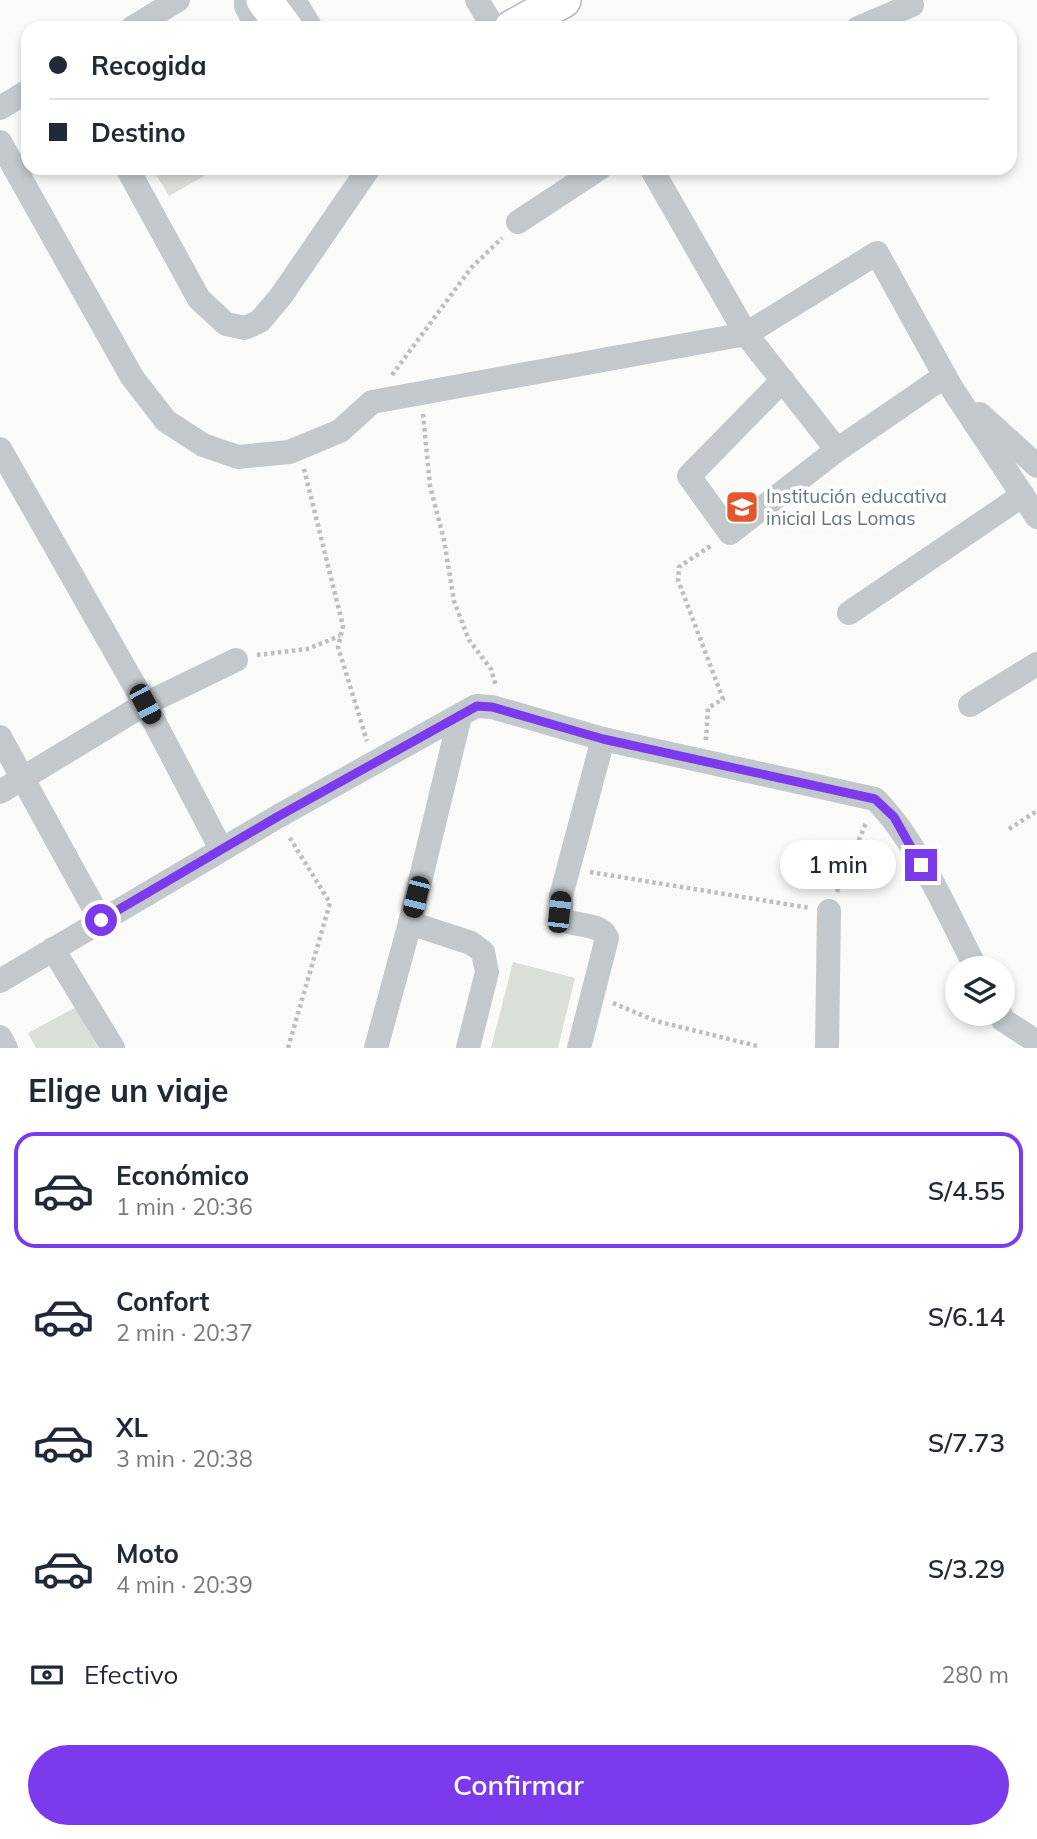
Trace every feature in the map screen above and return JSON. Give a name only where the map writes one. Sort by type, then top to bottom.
[{"type":"street","points":[[144,21],[178,0]]},
{"type":"street","points":[[246,0],[254,21]]},
{"type":"street","points":[[264,0],[280,21]]},
{"type":"street","points":[[294,0],[307,21]]},
{"type":"street","points":[[477,0],[490,21]]},
{"type":"street","points":[[525,21],[563,0]]},
{"type":"street","points":[[874,21],[912,5]]},
{"type":"street","points":[[0,108],[21,95]]},
{"type":"street","points":[[0,142],[132,377],[166,421],[203,445],[238,457],[289,452],[340,431],[372,402],[746,334],[877,253],[948,382],[1037,517]]},
{"type":"street","points":[[131,175],[199,299],[226,324],[245,328],[260,321],[281,296],[364,175]]},
{"type":"street","points":[[517,222],[589,175]]},
{"type":"street","points":[[656,175],[746,334],[837,450]]},
{"type":"street","points":[[783,380],[689,476],[730,533],[837,450],[948,382]]},
{"type":"street","points":[[948,382],[1037,466]]},
{"type":"street","points":[[0,449],[8,483],[145,704],[221,849]]},
{"type":"street","points":[[849,613],[1023,495]]},
{"type":"street","points":[[0,792],[145,704],[236,660]]},
{"type":"street","points":[[970,705],[1037,664]]},
{"type":"street","points":[[0,981],[221,849],[477,706],[492,707],[603,739],[875,799],[894,817],[970,956]]},
{"type":"street","points":[[376,1048],[410,923],[460,716]]},
{"type":"street","points":[[0,737],[101,920]]},
{"type":"street","points":[[579,1048],[607,938],[606,933],[600,929],[568,923],[561,919],[561,896],[603,739]]},
{"type":"street","points":[[827,1048],[829,911]]},
{"type":"street","points":[[410,923],[471,943],[484,952],[487,972],[468,1048]]},
{"type":"street","points":[[53,949],[113,1048]]},
{"type":"street","points":[[1012,1026],[1037,1042]]},
{"type":"path","points":[[372,402],[471,268],[517,222]]},
{"type":"path","points":[[430,391],[423,413],[430,486],[444,540],[454,601],[469,640],[491,669],[496,685],[492,707]]},
{"type":"path","points":[[299,448],[343,626],[338,647],[367,742],[378,761]]},
{"type":"path","points":[[705,761],[708,708],[723,699],[678,580],[679,567],[730,533]]},
{"type":"path","points":[[236,660],[260,654],[307,649],[341,635]]},
{"type":"path","points":[[568,869],[829,911],[875,799]]},
{"type":"path","points":[[1009,829],[1037,811]]},
{"type":"path","points":[[277,817],[330,903],[288,1048]]},
{"type":"path","points":[[592,996],[656,1021],[757,1045],[758,1048]]},
{"type":"shaded area","points":[[156,175],[206,175],[169,196]]},
{"type":"shaded area","points":[[513,962],[575,978],[558,1048],[491,1048]]},
{"type":"shaded area","points":[[76,1007],[98,1048],[36,1048],[28,1033]]},
{"type":"place","name":"Institución educativa inicial Las Lomas","points":[[742,507]]},
{"type":"route","points":[[101,920],[277,817],[477,706],[492,707],[603,739],[875,799],[894,817],[921,865]]}]
